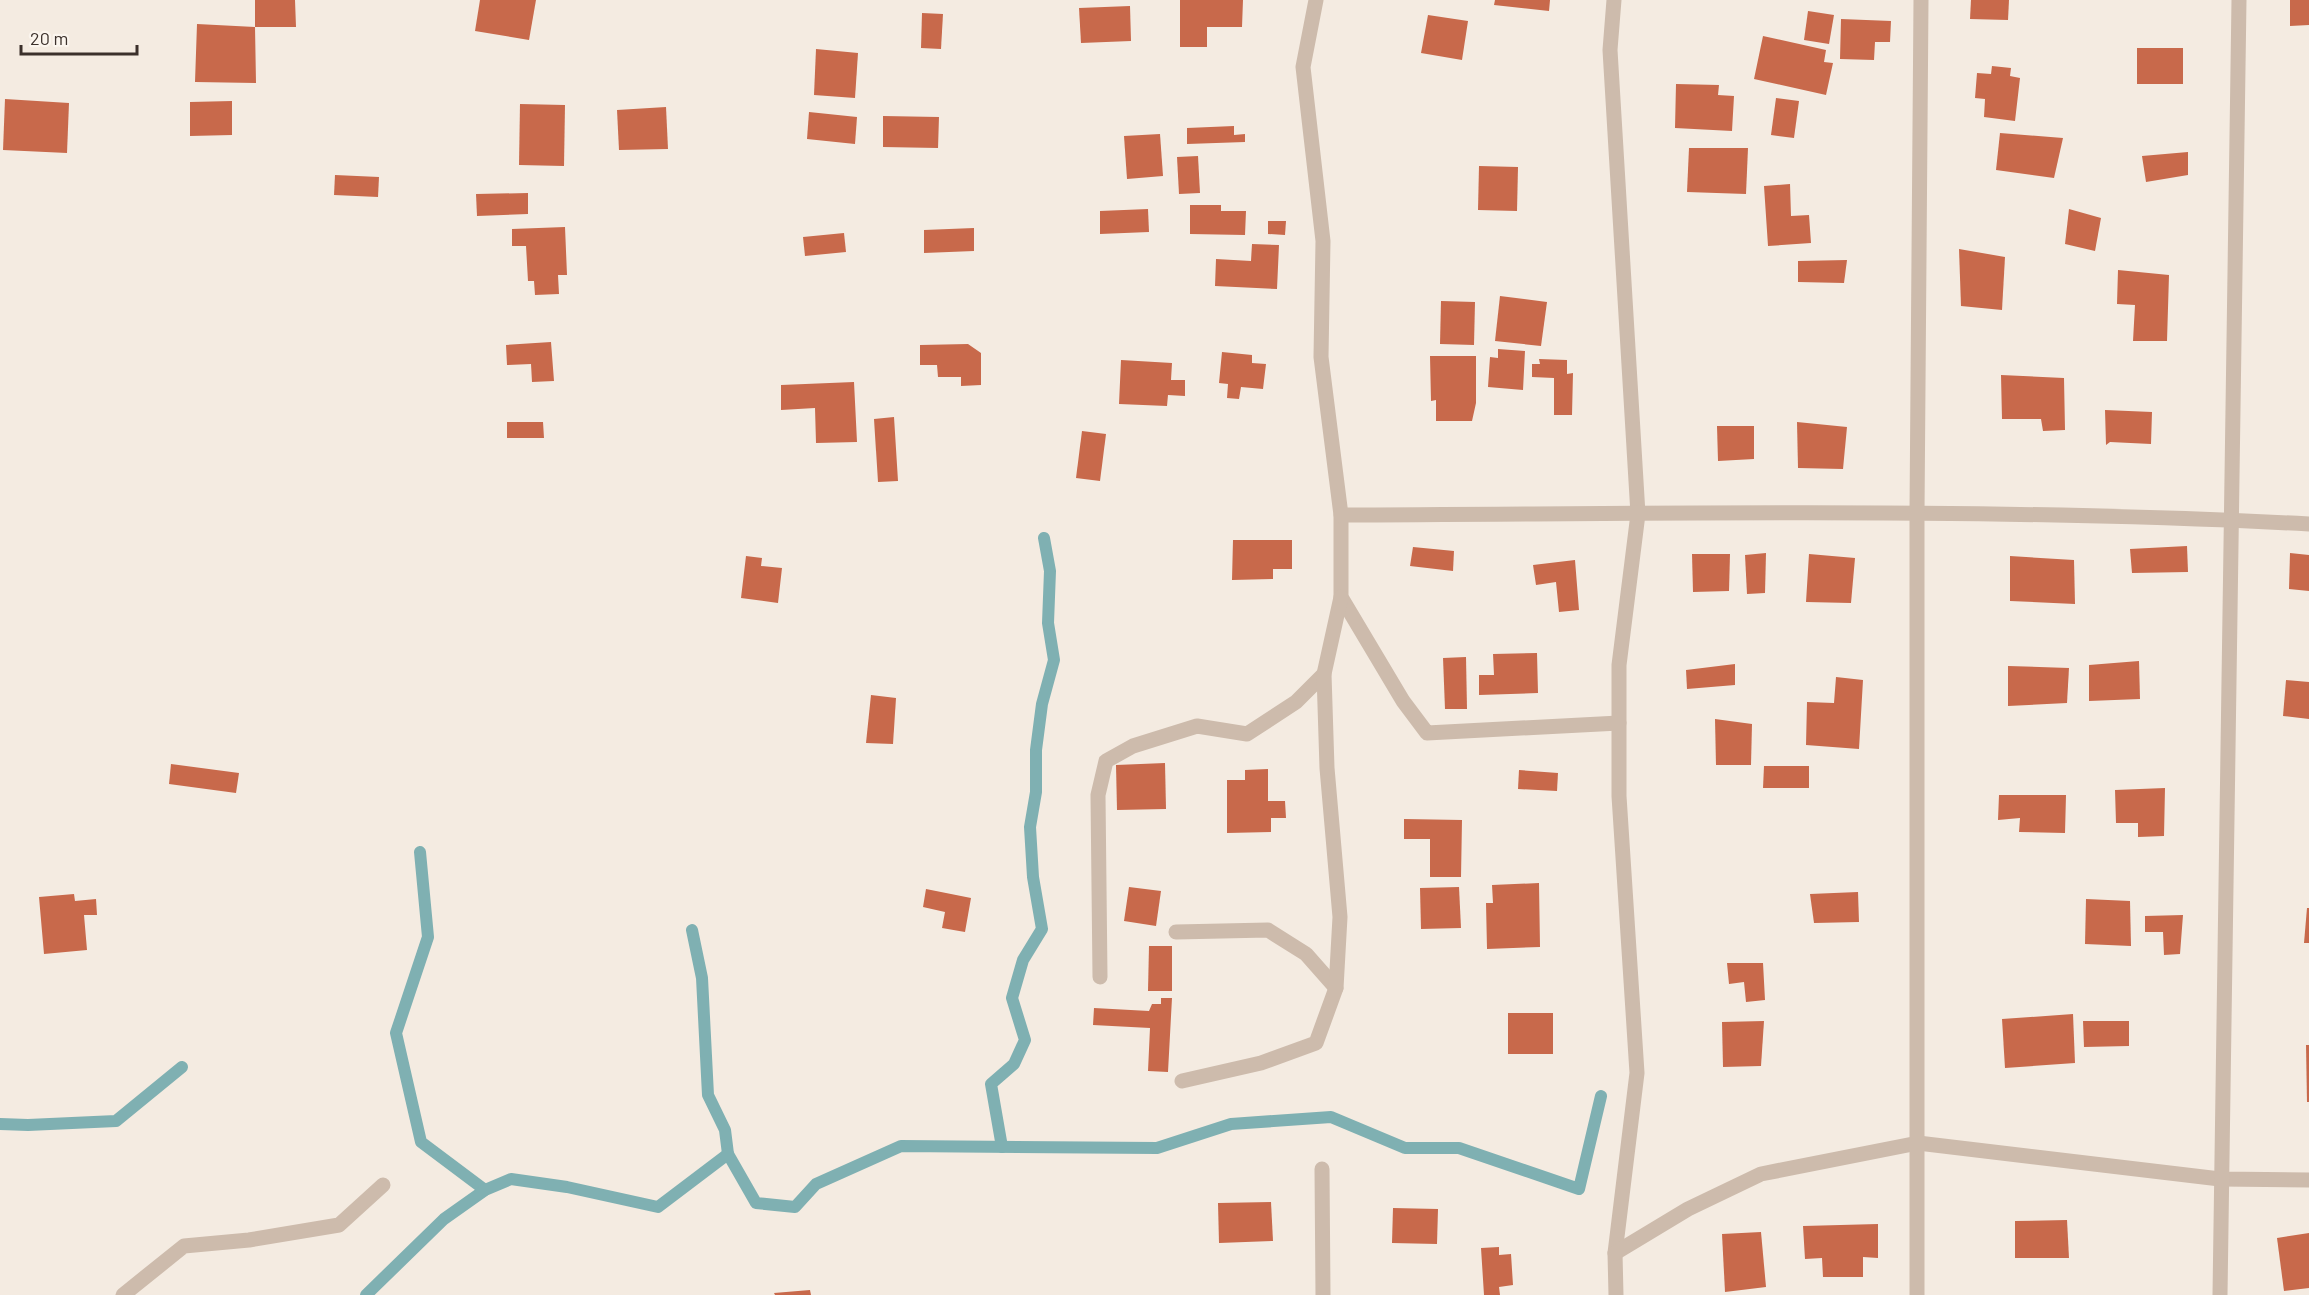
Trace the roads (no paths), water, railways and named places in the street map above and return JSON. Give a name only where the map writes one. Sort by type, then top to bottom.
[{"type":"street","points":[[1182,1081],[1261,1063],[1316,1043],[1336,988],[1340,917],[1327,768],[1324,674],[1341,597],[1341,515],[1321,357],[1323,241],[1303,68],[1316,0]]},
{"type":"street","points":[[1614,0],[1610,50],[1638,514],[1619,665],[1619,796],[1637,1073],[1615,1253],[1616,1295]]},
{"type":"street","points":[[1917,1295],[1917,513],[1921,0]]},
{"type":"street","points":[[2220,1295],[2239,0]]},
{"type":"street","points":[[1341,515],[1917,513],[2233,520],[2309,524]]},
{"type":"street","points":[[1341,597],[1403,701],[1427,733],[1619,723]]},
{"type":"street","points":[[1100,977],[1098,795],[1106,761],[1133,746],[1197,726],[1247,734],[1296,702],[1324,674]]},
{"type":"street","points":[[1176,932],[1268,930],[1306,954],[1336,988]]},
{"type":"street","points":[[1615,1253],[1688,1209],[1761,1174],[1918,1143],[2220,1179],[2309,1180]]},
{"type":"street","points":[[1322,1169],[1323,1295]]},
{"type":"street","points":[[123,1295],[184,1246],[249,1240],[339,1225],[383,1185]]},
{"type":"waterway","points":[[1002,1147],[991,1084],[1014,1064],[1025,1040],[1012,998],[1023,960],[1042,929],[1033,877],[1030,827],[1036,792],[1036,750],[1042,704],[1054,660],[1048,623],[1050,571],[1044,538]]},
{"type":"waterway","points":[[420,852],[428,937],[396,1033],[421,1142],[485,1190]]},
{"type":"waterway","points":[[692,930],[702,978],[708,1095],[725,1130],[728,1154]]},
{"type":"waterway","points":[[0,1124],[116,1121],[182,1067]]},
{"type":"waterway","points":[[366,1295],[444,1219],[485,1190],[511,1179],[567,1187],[658,1207],[728,1154],[756,1203],[795,1207],[816,1184],[901,1146],[1157,1148],[1231,1124],[1331,1117],[1405,1148],[1459,1148],[1579,1189],[1601,1096]]}]
